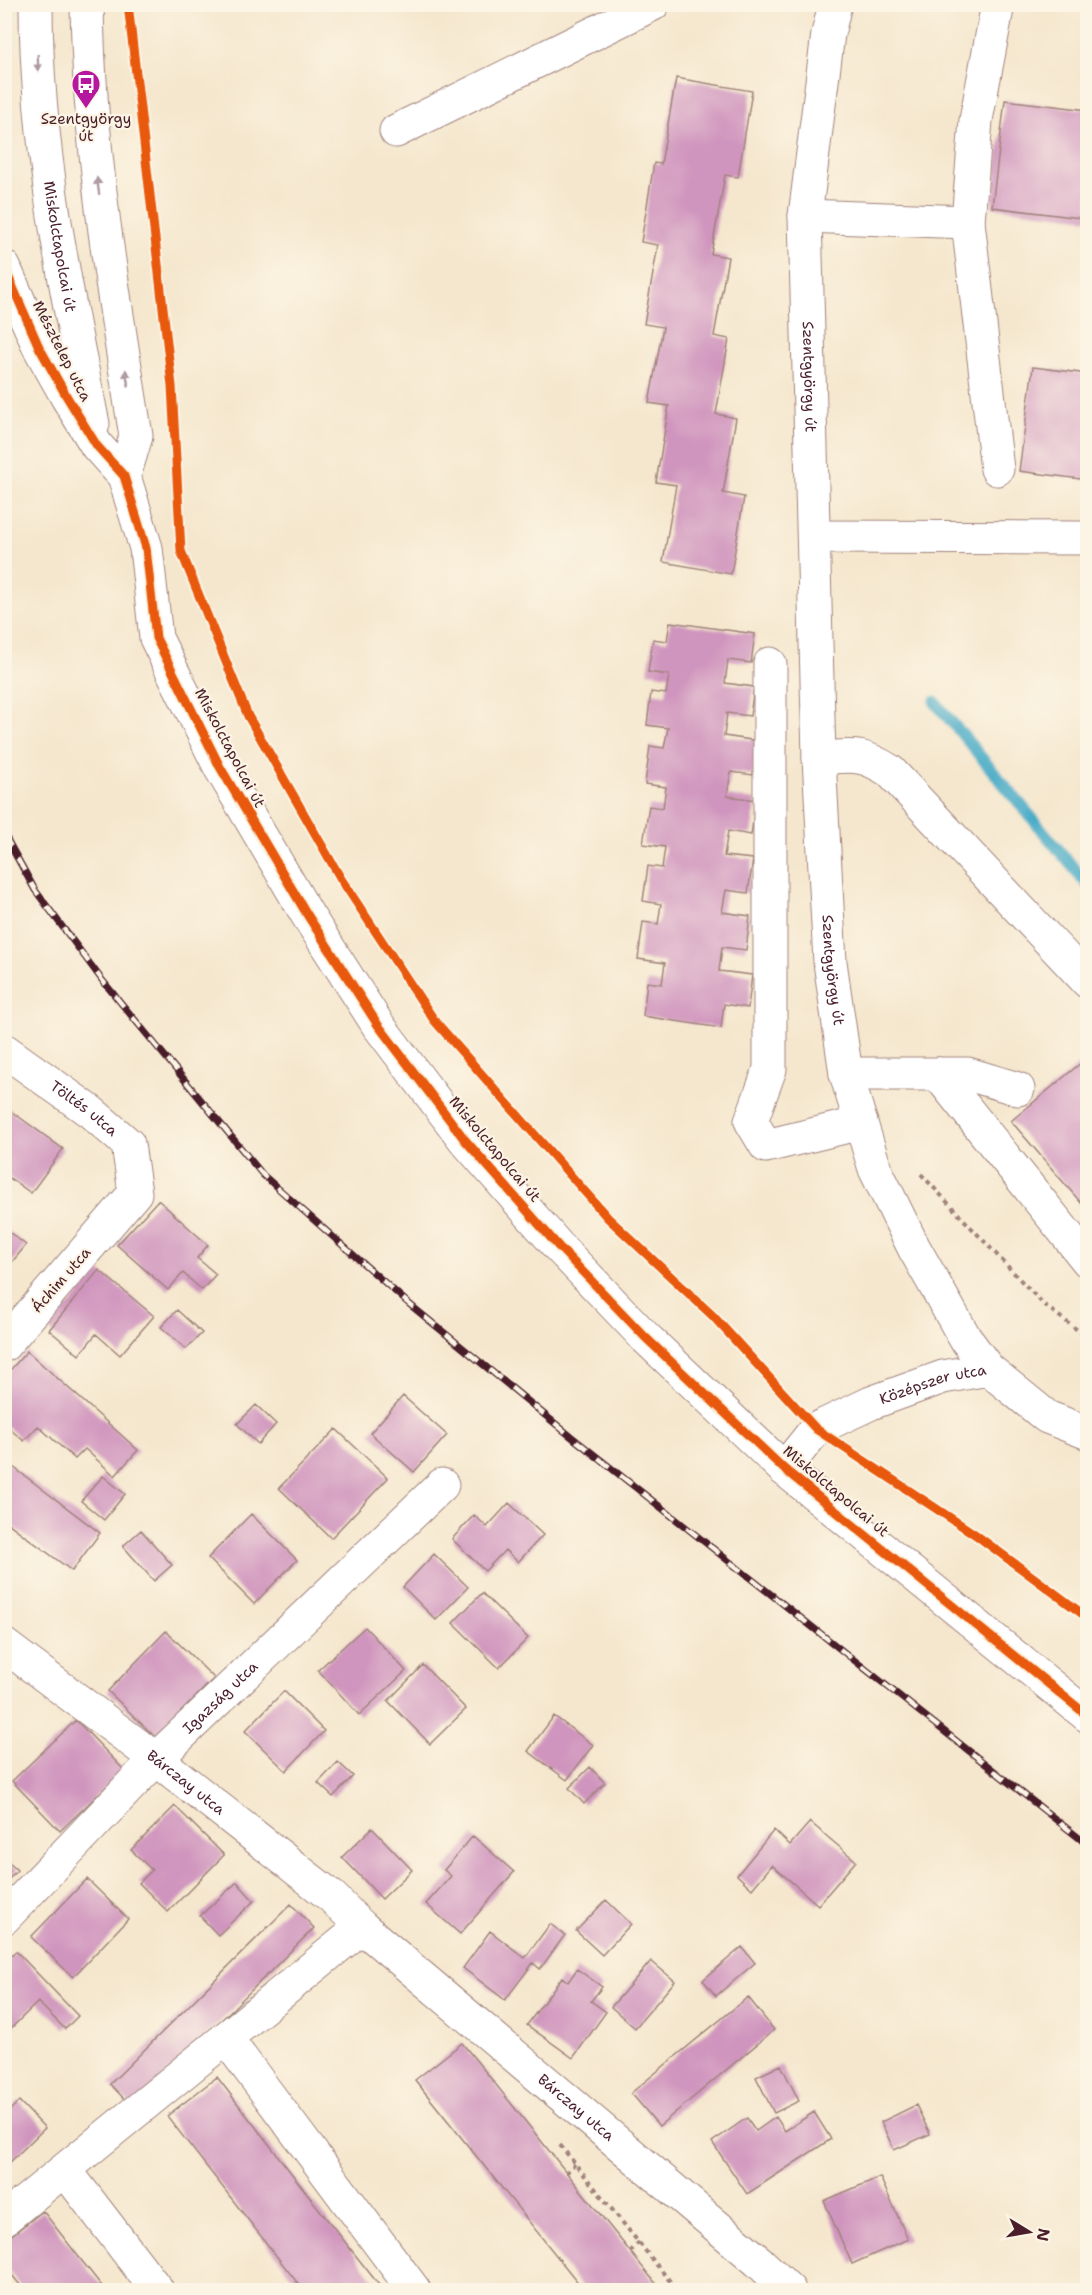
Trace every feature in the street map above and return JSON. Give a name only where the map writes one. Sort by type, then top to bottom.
[{"type":"street","name":"Miskolctapolcai út","points":[[36,4],[39,90],[50,199],[67,298],[97,446],[124,476],[146,549],[156,638],[220,767],[308,916],[378,1025],[465,1140],[559,1246],[645,1337],[784,1469],[1088,1716]]},
{"type":"street","points":[[87,4],[87,44],[96,175],[136,436],[124,476]]},
{"type":"street","points":[[396,132],[653,4]]},
{"type":"street","name":"Szentgyörgy út","points":[[835,4],[828,34],[806,216],[819,758],[830,962],[846,1074],[875,1169],[914,1248],[965,1338],[988,1370]]},
{"type":"street","points":[[997,469],[968,222],[976,120],[998,4]]},
{"type":"street","points":[[806,216],[968,222]]},
{"type":"street","name":"Mésztelep utca","points":[[4,267],[39,347],[97,446]]},
{"type":"street","points":[[815,537],[1088,538]]},
{"type":"street","points":[[770,664],[770,1069],[752,1121],[766,1146],[861,1123]]},
{"type":"street","points":[[819,758],[855,756],[870,758],[890,771],[1088,981]]},
{"type":"street","name":"Töltés utca","points":[[4,1050],[91,1113],[128,1144],[135,1193],[93,1242]]},
{"type":"street","points":[[846,1074],[968,1074],[1018,1089]]},
{"type":"street","points":[[938,1074],[1088,1261]]},
{"type":"street","name":"Áchim utca","points":[[4,1345],[93,1242]]},
{"type":"street","name":"Középszer utca","points":[[784,1469],[816,1429],[871,1403],[942,1377],[988,1370],[1047,1417],[1088,1433]]},
{"type":"street","name":"Igazság utca","points":[[4,1918],[156,1760],[442,1485]]},
{"type":"street","name":"Bárczay utca","points":[[4,1645],[332,1896],[362,1927],[785,2289]]},
{"type":"street","points":[[4,2219],[362,1927]]},
{"type":"street","points":[[226,2038],[414,2290]]},
{"type":"street","points":[[65,2170],[157,2290]]},
{"type":"path","points":[[920,1173],[1043,1304],[1088,1338]]},
{"type":"path","points":[[566,2173],[575,2164]]},
{"type":"path","points":[[630,2252],[639,2242]]},
{"type":"building","points":[[676,78],[752,91],[738,177],[725,175],[711,254],[728,257],[714,336],[729,339],[716,414],[736,418],[723,493],[744,497],[731,574],[663,562],[676,485],[656,482],[669,406],[649,403],[663,327],[644,324],[658,245],[641,242],[654,163],[661,164]]},
{"type":"building","points":[[1005,100],[1088,110],[1088,219],[992,207]]},
{"type":"building","points":[[1033,367],[1088,374],[1088,480],[1019,471]]},
{"type":"building","points":[[670,622],[755,634],[751,663],[728,660],[725,683],[754,687],[750,716],[727,713],[724,736],[758,741],[753,775],[731,772],[727,796],[756,800],[751,835],[728,831],[724,856],[753,859],[748,893],[726,890],[722,912],[750,916],[746,950],[722,947],[719,971],[752,975],[748,1008],[724,1004],[721,1028],[643,1016],[647,982],[662,984],[665,963],[638,959],[643,922],[658,924],[661,904],[643,901],[648,866],[662,868],[665,847],[643,844],[649,806],[663,808],[666,787],[645,784],[650,746],[664,748],[668,728],[647,725],[651,692],[666,694],[669,675],[648,672],[653,639],[667,641]]},
{"type":"building","points":[[1088,1057],[1088,1211],[1011,1121]]},
{"type":"building","points":[[4,1106],[63,1149],[31,1193],[4,1174]]},
{"type":"building","points":[[158,1200],[208,1245],[197,1258],[216,1274],[202,1290],[183,1273],[168,1290],[117,1245]]},
{"type":"building","points":[[4,1228],[26,1245],[4,1272]]},
{"type":"building","points":[[99,1270],[154,1316],[120,1355],[96,1334],[79,1355],[49,1330]]},
{"type":"building","points":[[177,1310],[202,1333],[186,1349],[161,1327]]},
{"type":"building","points":[[27,1351],[138,1450],[115,1476],[85,1449],[75,1459],[38,1426],[24,1441],[4,1424],[4,1377]]},
{"type":"building","points":[[403,1396],[447,1435],[414,1472],[370,1433]]},
{"type":"building","points":[[256,1405],[276,1424],[258,1444],[237,1424]]},
{"type":"building","points":[[336,1429],[388,1478],[331,1538],[279,1488]]},
{"type":"building","points":[[4,1460],[100,1533],[72,1571],[4,1520]]},
{"type":"building","points":[[103,1476],[125,1494],[104,1520],[81,1501]]},
{"type":"building","points":[[509,1503],[543,1535],[518,1562],[505,1550],[485,1571],[452,1539],[474,1515],[487,1527]]},
{"type":"building","points":[[251,1514],[297,1560],[254,1604],[208,1558]]},
{"type":"building","points":[[141,1530],[172,1565],[154,1581],[123,1546]]},
{"type":"building","points":[[434,1554],[468,1587],[436,1620],[403,1587]]},
{"type":"building","points":[[482,1593],[528,1638],[499,1668],[453,1623]]},
{"type":"building","points":[[365,1627],[406,1671],[359,1715],[318,1670]]},
{"type":"building","points":[[166,1631],[214,1678],[156,1738],[108,1691]]},
{"type":"building","points":[[423,1665],[466,1709],[430,1744],[388,1701]]},
{"type":"building","points":[[284,1691],[324,1731],[286,1771],[245,1731]]},
{"type":"building","points":[[554,1716],[593,1745],[567,1780],[528,1751]]},
{"type":"building","points":[[76,1720],[124,1770],[60,1831],[12,1781]]},
{"type":"building","points":[[338,1762],[353,1776],[333,1797],[318,1783]]},
{"type":"building","points":[[590,1767],[605,1783],[584,1804],[569,1788]]},
{"type":"building","points":[[175,1806],[224,1855],[168,1912],[139,1883],[152,1870],[131,1850]]},
{"type":"building","points":[[810,1822],[856,1861],[818,1905],[772,1865],[752,1889],[737,1875],[774,1830],[790,1845]]},
{"type":"building","points":[[372,1828],[412,1870],[382,1899],[342,1857]]},
{"type":"building","points":[[473,1836],[514,1872],[460,1934],[426,1904],[451,1876],[444,1870]]},
{"type":"building","points":[[4,1858],[17,1870],[4,1884]]},
{"type":"building","points":[[87,1879],[128,1919],[73,1977],[31,1937]]},
{"type":"building","points":[[237,1882],[254,1901],[218,1935],[200,1916]]},
{"type":"building","points":[[606,1900],[631,1924],[602,1955],[576,1931]]},
{"type":"building","points":[[291,1904],[314,1928],[133,2108],[110,2084]]},
{"type":"building","points":[[550,1924],[565,1935],[540,1969],[533,1963],[505,2000],[463,1968],[490,1931],[525,1958]]},
{"type":"building","points":[[742,1947],[755,1963],[716,1996],[703,1980]]},
{"type":"building","points":[[16,1951],[78,2016],[65,2029],[38,2002],[7,2032],[4,2029],[4,1962]]},
{"type":"building","points":[[651,1961],[675,1981],[635,2028],[611,2007]]},
{"type":"building","points":[[577,1969],[602,1987],[591,2001],[606,2012],[573,2058],[527,2025],[562,1977],[568,1982]]},
{"type":"building","points":[[748,1997],[774,2030],[659,2126],[631,2093]]},
{"type":"building","points":[[462,2043],[661,2290],[584,2290],[415,2080]]},
{"type":"building","points":[[781,2065],[799,2101],[774,2113],[756,2077]]},
{"type":"building","points":[[217,2077],[383,2290],[303,2290],[167,2116]]},
{"type":"building","points":[[19,2101],[45,2128],[4,2168],[4,2116]]},
{"type":"building","points":[[916,2105],[930,2134],[894,2150],[881,2122]]},
{"type":"building","points":[[814,2112],[831,2139],[747,2194],[712,2142],[747,2118],[756,2131],[776,2117],[785,2131]]},
{"type":"building","points":[[880,2177],[908,2239],[852,2264],[824,2201]]},
{"type":"building","points":[[43,2211],[105,2290],[24,2290],[4,2265],[4,2241]]},
{"type":"waterway","points":[[935,702],[1088,885]]},
{"type":"railway","points":[[4,834],[35,890],[102,980],[263,1175],[408,1303],[568,1434],[1088,1845]]},
{"type":"cycle path","points":[[128,4],[172,386],[181,551],[248,716],[341,879],[434,1020],[608,1218],[713,1316],[816,1429],[976,1535],[1088,1618]]},
{"type":"cycle path","points":[[4,267],[39,347],[67,397],[97,446],[124,476],[146,548],[156,638],[220,767],[308,916],[378,1025],[465,1140],[559,1247],[645,1337],[784,1469],[1088,1716]]},
{"type":"place","name":"Szentgyörgy út","points":[[86,110]]}]
